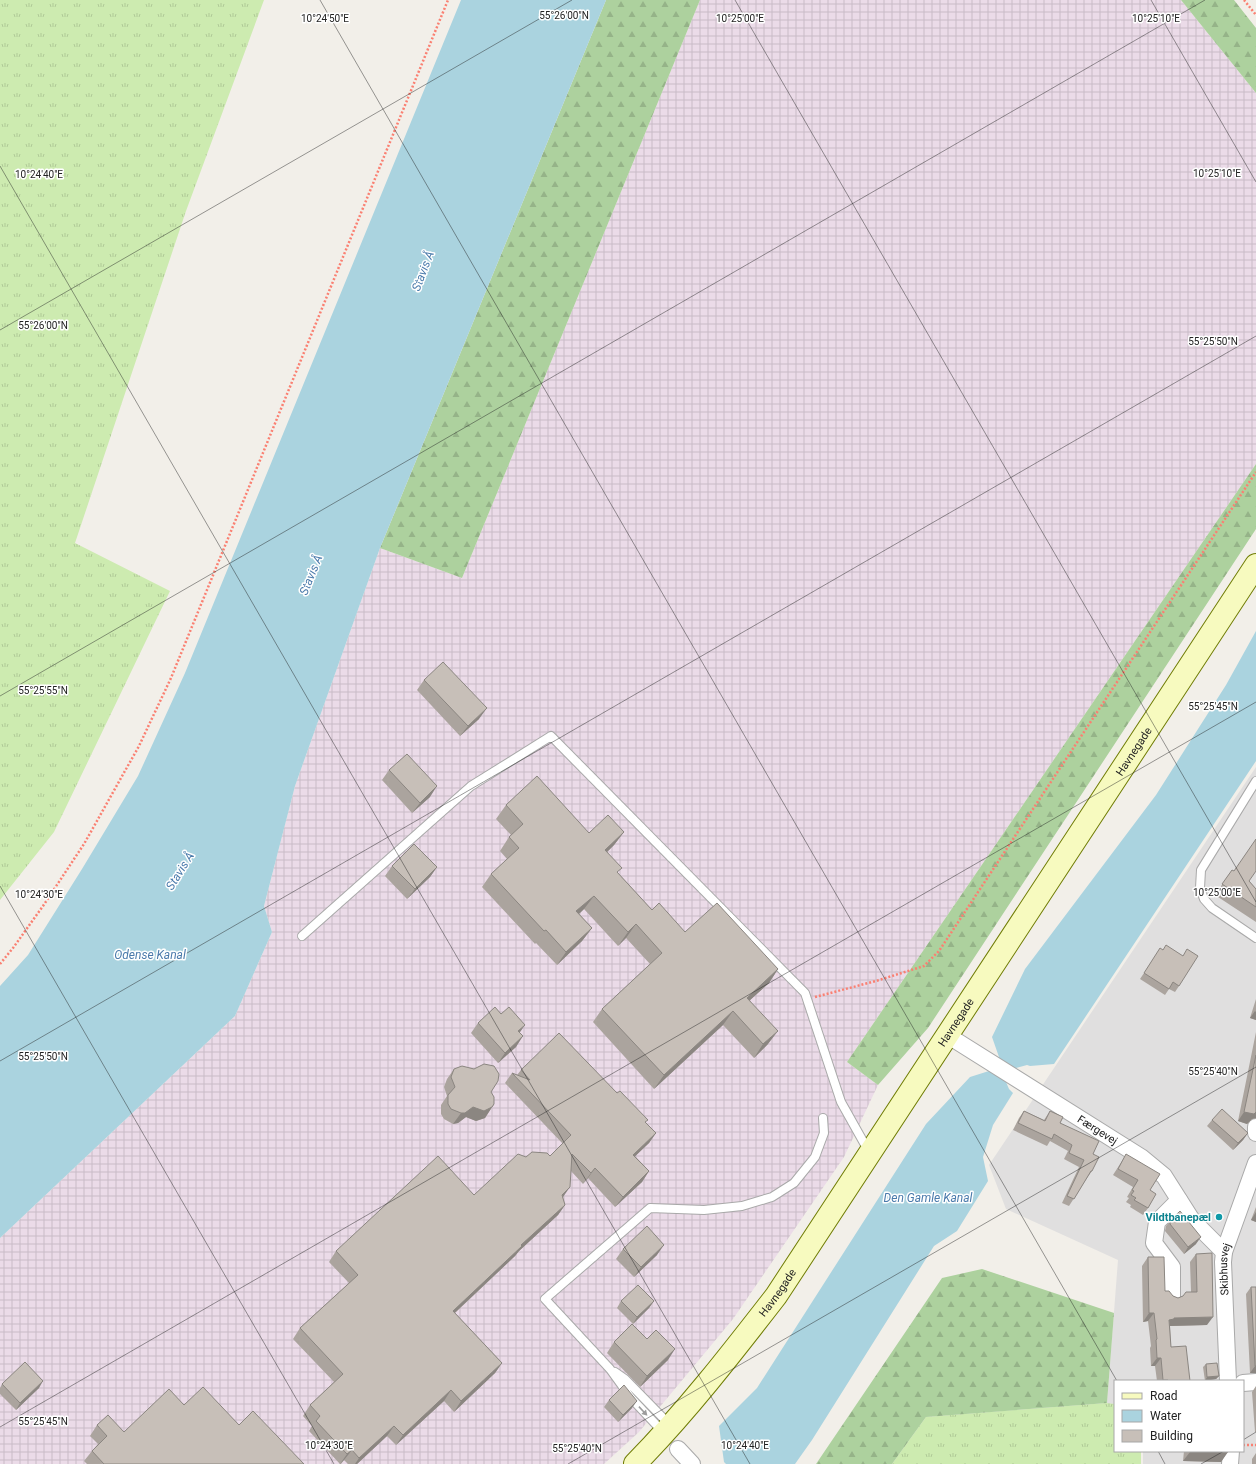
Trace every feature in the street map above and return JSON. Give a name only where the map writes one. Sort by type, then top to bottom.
[{"type":"street","name":"Havnegade","points":[[634,1464],[671,1436],[715,1374],[776,1296],[1256,565]]},
{"type":"street","name":"Færgevej","points":[[947,1035],[1141,1157],[1164,1176],[1192,1220],[1224,1252]]},
{"type":"street","points":[[1256,1127],[1256,1133]]},
{"type":"street","name":"Skibhusvej","points":[[1228,1380],[1223,1262],[1224,1252],[1256,1163]]},
{"type":"street","points":[[1172,1297],[1172,1267],[1154,1243],[1157,1222],[1179,1200]]},
{"type":"street","points":[[1244,1383],[1256,1382]]},
{"type":"street","points":[[671,1436],[692,1464]]},
{"type":"street","points":[[1230,1464],[1231,1452]]},
{"type":"lane","points":[[302,936],[471,786],[551,736],[805,993],[841,1102],[864,1143],[872,1150]]},
{"type":"lane","points":[[1256,780],[1201,870],[1200,888],[1204,899],[1212,908],[1256,938]]},
{"type":"lane","points":[[671,1436],[625,1379],[610,1369],[545,1299],[650,1208],[704,1210],[742,1206],[772,1196],[794,1183],[815,1157],[824,1133],[823,1118]]},
{"type":"path","points":[[0,964],[44,906],[84,844],[139,746],[171,678],[448,0]]},
{"type":"path","points":[[1244,0],[1256,15]]},
{"type":"path","points":[[807,999],[876,981],[924,966],[939,951],[1256,472]]},
{"type":"path","points":[[1244,1445],[1256,1445]]},
{"type":"shaded area","points":[[700,0],[1181,0],[1256,93],[1256,464],[847,1062],[878,1085],[844,1157],[733,1319],[639,1432],[604,1464],[0,1464],[0,1238],[235,1016],[272,932],[264,906],[295,786],[380,548],[462,578]]},
{"type":"shaded area","points":[[1256,767],[1256,1464],[1143,1464],[1143,1452],[1244,1452],[1244,1380],[1114,1380],[1114,1406],[1107,1403],[1118,1260],[1006,1209],[989,1165]]},
{"type":"green space","points":[[0,0],[264,0],[186,211],[75,543],[170,591],[54,832],[0,900]]},
{"type":"green space","points":[[606,0],[700,0],[462,578],[380,548]]},
{"type":"green space","points":[[1181,0],[1234,0],[1256,28],[1256,93]]},
{"type":"green space","points":[[1256,464],[1256,529],[928,1028],[878,1085],[847,1062]]},
{"type":"green space","points":[[982,1269],[1114,1313],[1107,1403],[926,1417],[892,1464],[816,1464],[942,1278]]},
{"type":"green space","points":[[1106,1403],[1114,1404],[1114,1452],[1141,1452],[1141,1464],[892,1464],[926,1417]]},
{"type":"water","name":"Odense Kanal","points":[[461,0],[606,0],[380,548],[295,786],[264,906],[272,932],[235,1016],[0,1238],[0,986],[28,955],[138,776],[185,673]]},
{"type":"water","name":"Den Gamle Kanal","points":[[1256,631],[1256,761],[1054,1064],[1027,1065],[1016,1068],[1006,1082],[1009,1089],[1013,1093],[993,1125],[983,1157],[988,1181],[957,1231],[934,1246],[812,1440],[795,1464],[726,1464],[724,1462],[719,1426],[757,1388],[926,1124],[970,1077],[989,1071],[999,1057],[992,1037],[1025,969],[1156,795],[1226,685]]},
{"type":"building","points":[[443,662],[487,708],[468,726],[424,680]]},
{"type":"building","points":[[407,754],[437,786],[420,803],[389,770]]},
{"type":"building","points":[[537,776],[589,833],[608,815],[624,832],[605,850],[622,868],[617,872],[652,910],[659,903],[685,932],[717,903],[778,969],[747,998],[778,1031],[763,1044],[733,1011],[664,1075],[602,1009],[662,953],[636,924],[628,932],[594,896],[576,911],[592,928],[566,952],[546,930],[544,931],[491,874],[519,848],[509,837],[523,824],[506,805]]},
{"type":"building","points":[[1256,839],[1256,871],[1249,881],[1256,889],[1256,907],[1222,884],[1232,870],[1234,871]]},
{"type":"building","points":[[414,844],[437,867],[415,889],[392,866]]},
{"type":"building","points":[[1166,945],[1183,956],[1187,949],[1198,956],[1179,986],[1173,982],[1169,989],[1144,973],[1160,948],[1163,950]]},
{"type":"building","points":[[495,1007],[501,1014],[509,1007],[525,1025],[518,1031],[523,1036],[505,1053],[478,1023]]},
{"type":"building","points":[[559,1033],[617,1093],[620,1091],[648,1120],[645,1122],[656,1133],[633,1155],[649,1171],[623,1197],[595,1168],[591,1173],[572,1154],[570,1187],[562,1195],[565,1205],[453,1311],[502,1363],[461,1401],[451,1390],[403,1435],[394,1426],[359,1458],[352,1450],[347,1454],[316,1421],[320,1416],[310,1405],[343,1374],[300,1328],[358,1275],[336,1251],[438,1156],[474,1195],[518,1154],[526,1157],[532,1152],[547,1153],[550,1156],[571,1135],[512,1073],[530,1080],[521,1070]]},
{"type":"building","points":[[1256,1055],[1256,1112],[1254,1114],[1244,1112]]},
{"type":"building","points":[[484,1064],[494,1066],[499,1074],[498,1081],[491,1092],[494,1097],[494,1104],[492,1107],[484,1111],[473,1107],[465,1113],[451,1109],[448,1104],[448,1095],[455,1087],[451,1077],[454,1069],[462,1066],[474,1069]]},
{"type":"building","points":[[1222,1109],[1248,1133],[1238,1143],[1212,1120]]},
{"type":"building","points":[[1024,1111],[1045,1121],[1050,1111],[1063,1117],[1060,1123],[1099,1141],[1093,1154],[1099,1157],[1074,1199],[1067,1196],[1084,1160],[1069,1153],[1072,1145],[1054,1134],[1052,1139],[1018,1123]]},
{"type":"building","points":[[1126,1154],[1160,1174],[1150,1190],[1156,1194],[1148,1208],[1134,1200],[1136,1198],[1131,1195],[1134,1191],[1132,1190],[1138,1180],[1118,1169]]},
{"type":"building","points":[[1180,1211],[1201,1237],[1188,1247],[1170,1224],[1171,1220]]},
{"type":"building","points":[[647,1226],[664,1245],[641,1267],[623,1249]]},
{"type":"building","points":[[1212,1253],[1213,1317],[1174,1318],[1169,1320],[1171,1347],[1186,1346],[1190,1380],[1163,1380],[1161,1358],[1157,1358],[1157,1339],[1154,1313],[1149,1313],[1148,1257],[1164,1257],[1165,1291],[1169,1291],[1173,1296],[1178,1298],[1183,1296],[1186,1292],[1197,1292],[1196,1254]]},
{"type":"building","points":[[638,1285],[654,1301],[637,1317],[621,1301]]},
{"type":"building","points":[[1251,1287],[1256,1287],[1256,1366],[1255,1366]]},
{"type":"building","points":[[632,1324],[647,1339],[656,1330],[675,1349],[647,1376],[614,1342]]},
{"type":"building","points":[[25,1362],[43,1381],[20,1403],[2,1384]]},
{"type":"building","points":[[1217,1363],[1219,1376],[1207,1377],[1206,1364]]},
{"type":"building","points":[[624,1385],[637,1401],[623,1415],[609,1400]]},
{"type":"building","points":[[203,1387],[239,1425],[253,1411],[304,1464],[104,1464],[92,1451],[107,1436],[97,1425],[108,1415],[124,1432],[169,1389],[184,1405]]},
{"type":"place","name":"Vildtbanepæl","points":[[1219,1217]]},
{"type":"water label","name":"Stavis Å","points":[[423,271]]},
{"type":"water label","name":"Stavis Å","points":[[311,575]]},
{"type":"water label","name":"Stavis Å","points":[[180,871]]}]
